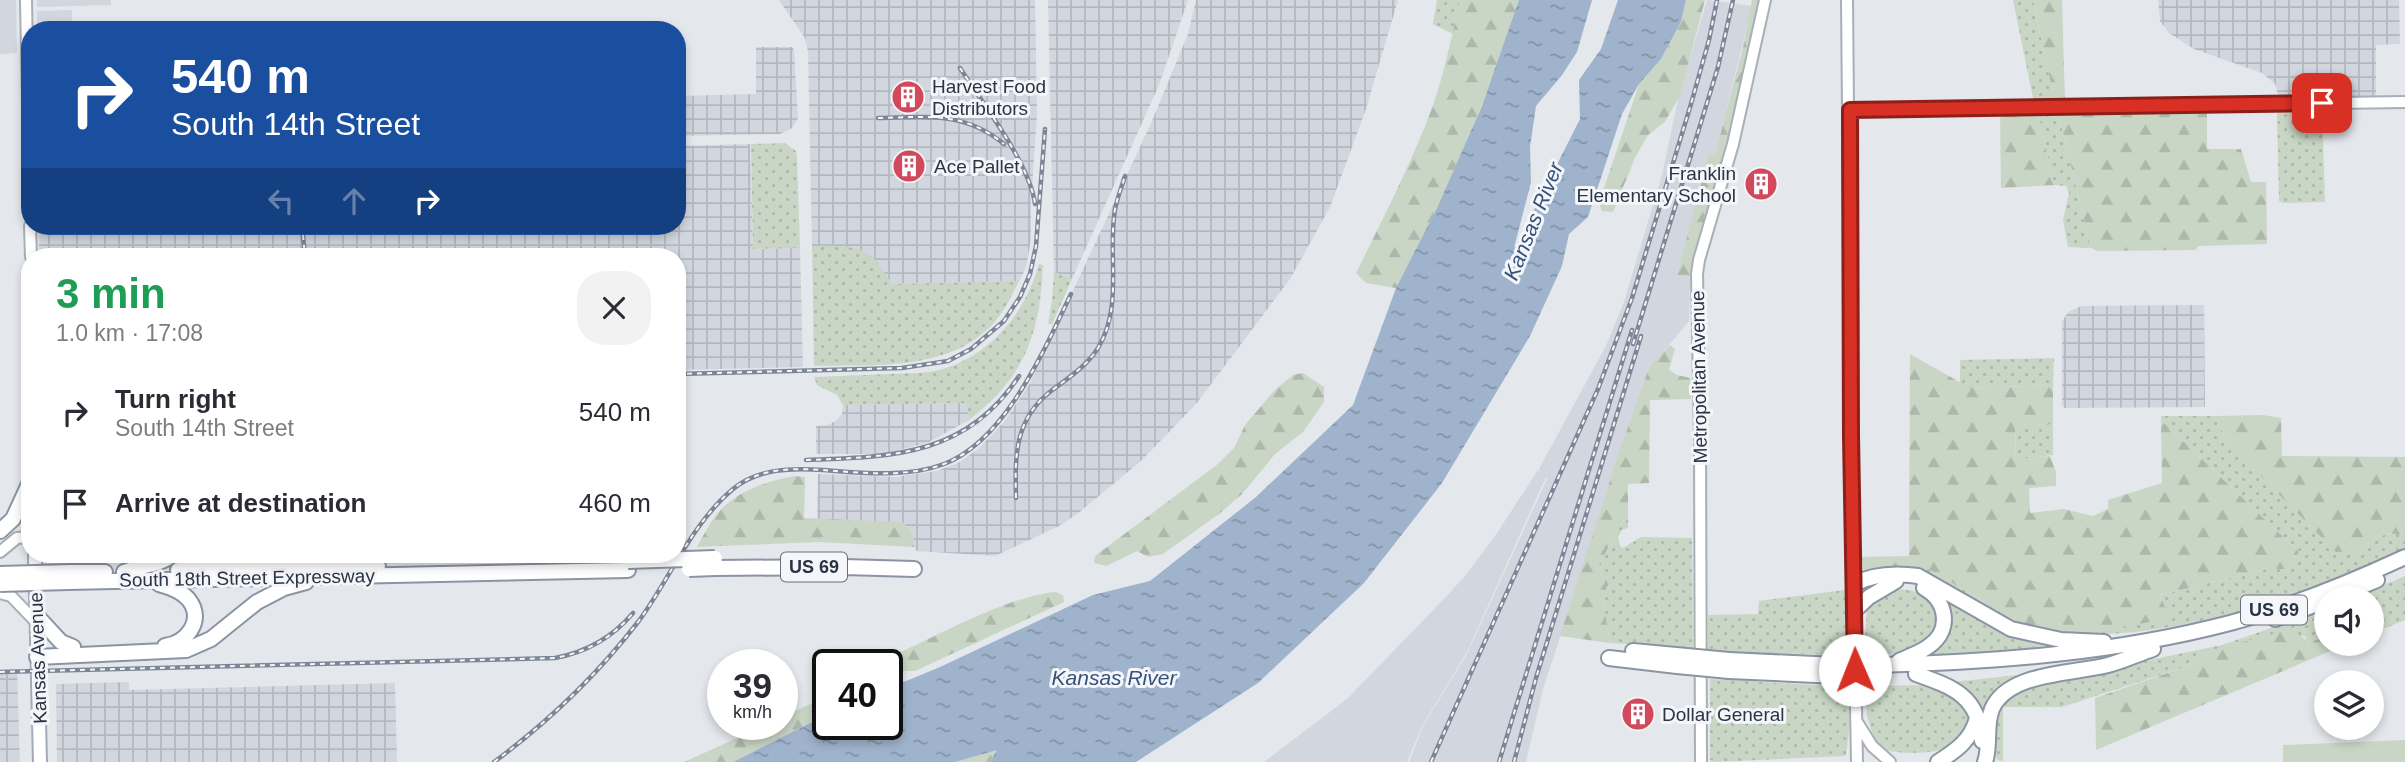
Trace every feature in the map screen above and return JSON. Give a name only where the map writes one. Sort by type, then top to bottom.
[{"type":"highway","points":[[0,531],[13,519],[21,502]]},
{"type":"highway","name":"US 69","points":[[1609,654],[1837,671],[2016,659],[2137,643],[2231,623],[2278,609],[2405,557]]},
{"type":"highway","points":[[124,572],[159,563]]},
{"type":"highway","points":[[320,563],[334,566]]},
{"type":"highway","name":"South 18th Street Expressway","points":[[0,574],[152,580],[322,577],[371,571],[715,563],[914,564]]},
{"type":"highway","name":"South 18th Street Expressway","points":[[0,584],[124,572],[334,566],[371,571]]},
{"type":"highway","name":"US 69","points":[[2362,586],[2405,568]]},
{"type":"highway","points":[[1854,584],[1868,577],[1905,574],[1917,576],[2011,629],[2061,640],[2137,643]]},
{"type":"highway","points":[[36,653],[186,650],[211,639],[257,602],[322,577]]},
{"type":"highway","points":[[36,653],[73,648],[166,646],[185,639],[194,626],[195,616],[189,600],[174,589],[152,580]]},
{"type":"highway","points":[[1854,611],[1869,597],[1896,581]]},
{"type":"highway","points":[[1854,584],[1908,582],[1934,593],[1944,612],[1944,623],[1937,639],[1930,646],[1881,668]]},
{"type":"highway","name":"US 69","points":[[1881,668],[1916,674],[2094,659],[2250,627],[2314,605]]},
{"type":"highway","points":[[36,618],[61,642],[73,648]]},
{"type":"highway","points":[[1984,762],[1988,752],[1989,717],[1998,699],[2007,690],[2032,680],[2109,665],[2153,649]]},
{"type":"highway","points":[[1916,674],[1945,684],[1965,697],[1978,717],[1984,762]]},
{"type":"highway","points":[[1938,762],[1966,741],[1974,730],[1978,717]]},
{"type":"main road","name":"Kansas Avenue","points":[[35,563],[40,762]]},
{"type":"street","points":[[26,0],[26,21]]},
{"type":"street","name":"Metropolitan Avenue","points":[[1701,762],[1697,274],[1733,144],[1765,0]]},
{"type":"street","points":[[1847,0],[1857,762]]},
{"type":"street","points":[[1850,110],[2405,103]]},
{"type":"street","points":[[0,552],[21,538]]},
{"type":"street","points":[[0,593],[12,596],[36,618]]},
{"type":"street","points":[[1856,720],[1872,746],[1890,762]]},
{"type":"shaded area","points":[[0,0],[16,0],[17,53],[0,54]]},
{"type":"shaded area","points":[[37,0],[111,0],[111,5],[37,7]]},
{"type":"shaded area","points":[[779,0],[1035,0],[1037,115],[1031,239],[1026,268],[1019,281],[892,284],[874,259],[843,246],[812,246],[808,51],[805,38]]},
{"type":"shaded area","points":[[1048,0],[1188,0],[1159,85],[1072,279],[1054,272]]},
{"type":"shaded area","points":[[1196,0],[1398,0],[1366,109],[1330,207],[1290,279],[1196,404],[1141,461],[1059,526],[995,556],[917,551],[913,534],[817,519],[818,474],[895,477],[937,471],[960,462],[978,449],[1004,422],[1030,383],[1152,121],[1188,34]]},
{"type":"shaded area","points":[[1707,0],[1752,6],[1715,156],[1677,274],[1690,278],[1689,321],[1649,369],[1543,689],[1526,762],[1409,762],[1423,726],[1467,654],[1546,477],[1467,652],[1422,726],[1407,762],[1264,762],[1347,699],[1442,601],[1466,575],[1497,533],[1538,470],[1541,472],[1539,469],[1606,346],[1624,302],[1662,175],[1678,99]]},
{"type":"shaded area","points":[[2158,0],[2399,0],[2400,44],[2376,45],[2376,99],[2282,100],[2275,84],[2262,73],[2194,49],[2169,33],[2160,21]]},
{"type":"shaded area","points":[[72,10],[72,21],[37,21],[37,11]]},
{"type":"shaded area","points":[[756,47],[792,47],[798,118],[792,128],[780,134],[686,136],[686,96],[756,94]]},
{"type":"shaded area","points":[[750,144],[753,249],[800,248],[803,367],[686,370],[686,248],[39,248],[39,235],[686,235],[686,146]]},
{"type":"shaded area","points":[[2204,305],[2205,407],[2062,406],[2062,322],[2068,312],[2081,306]]},
{"type":"shaded area","points":[[968,403],[969,420],[927,443],[883,454],[816,454],[816,426],[828,425],[837,420],[842,414],[843,405]]},
{"type":"shaded area","points":[[17,669],[20,762],[0,762],[0,670]]},
{"type":"shaded area","points":[[129,682],[129,690],[395,683],[397,762],[57,762],[56,684]]},
{"type":"green space","points":[[1437,0],[1460,0],[1453,34],[1433,24]]},
{"type":"green space","points":[[1460,0],[1519,0],[1465,147],[1396,288],[1366,283],[1356,273],[1425,127],[1441,79]]},
{"type":"green space","points":[[1686,0],[1705,0],[1680,95],[1665,122],[1648,135],[1635,158],[1613,212],[1602,211],[1599,203],[1639,84],[1661,59],[1681,22]]},
{"type":"green space","points":[[1752,0],[1761,0],[1745,76],[1694,265],[1690,277],[1677,275],[1709,154],[1715,155],[1743,47]]},
{"type":"green space","points":[[2013,0],[2033,0],[2055,103],[2034,103]]},
{"type":"green space","points":[[2033,0],[2062,0],[2065,103],[2055,103]]},
{"type":"green space","points":[[2284,108],[2322,109],[2325,202],[2279,201],[2277,113]]},
{"type":"green space","points":[[2207,109],[2207,149],[2241,149],[2251,182],[2266,182],[2267,244],[2198,246],[2196,250],[2098,251],[2091,248],[2058,112]]},
{"type":"green space","points":[[2038,112],[2058,112],[2091,248],[2068,247],[2063,220],[2069,193],[2066,186],[2054,185]]},
{"type":"green space","points":[[2038,112],[2054,185],[2001,188],[2000,113]]},
{"type":"green space","points":[[785,143],[796,151],[797,158],[800,248],[753,249],[751,144]]},
{"type":"green space","points":[[812,246],[837,246],[862,251],[876,261],[892,284],[1019,281],[1003,311],[990,327],[972,342],[952,352],[907,363],[814,366]]},
{"type":"green space","points":[[1039,264],[1043,265],[1038,312],[1026,352],[1004,387],[969,420],[967,403],[843,405],[837,395],[817,385],[814,377],[933,371],[974,355],[1015,316],[1025,300]]},
{"type":"green space","points":[[1054,272],[1072,279],[1052,324],[1048,324],[1052,301]]},
{"type":"green space","points":[[1670,345],[1675,349],[1669,370],[1691,378],[1691,399],[1650,400],[1649,483],[1628,484],[1628,512],[1597,568],[1602,576],[1608,577],[1604,606],[1610,643],[1560,636],[1649,368]]},
{"type":"green space","points":[[1910,354],[1970,388],[2053,385],[2053,424],[2015,426],[2016,459],[2050,456],[2056,472],[2056,486],[2029,488],[2030,513],[2064,509],[2093,516],[2108,509],[2108,500],[2162,483],[2161,420],[2299,552],[2288,569],[2266,569],[2160,595],[2165,607],[2174,609],[2174,618],[2080,634],[2046,631],[2020,623],[1927,568],[1867,568],[1861,557],[1909,556]]},
{"type":"green space","points":[[2054,358],[2053,385],[1970,388],[1960,383],[1960,360]]},
{"type":"green space","points":[[1303,373],[1324,387],[1324,402],[1303,432],[1275,454],[1242,494],[1163,554],[1148,557],[1137,551],[1106,566],[1094,563],[1095,556],[1218,464],[1234,448],[1245,425],[1274,391],[1293,375]]},
{"type":"green space","points":[[2263,415],[2281,418],[2282,456],[2405,457],[2405,535],[2387,533],[2355,551],[2336,552],[2230,445],[2214,416]]},
{"type":"green space","points":[[2161,416],[2214,416],[2230,445],[2355,551],[2387,533],[2405,535],[2405,549],[2321,586],[2314,586],[2271,602],[2220,617],[2117,634],[2069,634],[2026,628],[2000,618],[1953,588],[1923,573],[1870,572],[1863,569],[1863,564],[1867,568],[1927,568],[2020,623],[2165,608],[2160,595],[2266,569],[2288,569],[2299,552],[2161,420]]},
{"type":"green space","points":[[2053,424],[2053,455],[2016,460],[2015,425]]},
{"type":"green space","points":[[795,476],[805,477],[804,518],[903,522],[913,534],[914,547],[819,542],[697,547],[714,518],[733,499],[763,484]]},
{"type":"green space","points":[[1628,512],[1628,528],[1622,530],[1618,537],[1623,548],[1641,537],[1692,538],[1693,648],[1610,643],[1604,606],[1608,577],[1602,576],[1597,568]]},
{"type":"green space","points":[[2405,576],[2405,620],[2384,629],[2384,586],[2381,586]]},
{"type":"green space","points":[[1845,590],[1848,648],[1837,648],[1837,655],[1708,651],[1708,615],[1758,614],[1759,601]]},
{"type":"green space","points":[[1892,590],[1913,591],[1928,599],[1939,609],[1937,626],[1928,641],[1920,645],[1902,652],[1875,655],[1875,648],[1864,649],[1867,607],[1872,601]]},
{"type":"green space","points":[[1055,592],[1063,595],[1064,602],[915,671],[903,671],[903,651],[996,608]]},
{"type":"green space","points":[[1941,596],[2056,644],[1998,653],[1924,657],[1936,645]]},
{"type":"green space","points":[[2314,613],[2314,641],[2309,642],[2304,636],[2210,651],[2194,664],[2062,707],[2003,707],[2003,761],[1993,754],[1992,724],[1999,706],[2028,685],[2222,645]]},
{"type":"green space","points":[[2280,632],[2295,632],[2309,642],[2314,641],[2314,656],[2319,656],[2096,750],[2095,698],[2194,664],[2210,651]]},
{"type":"green space","points":[[2037,673],[2024,678],[1986,721],[1953,682]]},
{"type":"green space","points":[[1725,676],[1761,682],[1837,686],[1837,691],[1849,692],[1846,756],[1714,762],[1710,760],[1710,679],[1725,680]]},
{"type":"green space","points":[[1928,685],[1951,695],[1963,705],[1968,728],[1954,743],[1942,750],[1913,753],[1877,748],[1867,716],[1865,692],[1875,691],[1875,686]]},
{"type":"green space","points":[[812,703],[812,722],[798,729],[798,710]]},
{"type":"green space","points":[[733,740],[777,740],[733,762],[684,762]]},
{"type":"green space","points":[[2405,740],[2405,762],[2283,762],[2283,745]]},
{"type":"green space","points":[[998,749],[990,762],[955,762]]},
{"type":"water","name":"Kansas River","points":[[1519,0],[1592,0],[1577,52],[1536,106],[1530,147],[1531,182],[1514,248],[1522,238],[1529,261],[1533,212],[1580,119],[1579,80],[1601,49],[1618,0],[1686,0],[1681,22],[1661,59],[1639,84],[1622,114],[1588,217],[1569,234],[1562,266],[1530,336],[1442,483],[1364,583],[1258,683],[1136,762],[990,762],[997,750],[955,762],[733,762],[777,740],[798,740],[798,729],[812,722],[812,740],[903,740],[903,682],[1093,595],[1150,581],[1256,497],[1353,405],[1396,288],[1437,208],[1482,106]]},
{"type":"railway","points":[[1431,762],[1598,389],[1632,298],[1691,104],[1717,0]]},
{"type":"railway","points":[[1633,344],[1718,67],[1733,0]]},
{"type":"railway","points":[[960,68],[1015,153],[1031,188],[1035,204]]},
{"type":"railway","points":[[878,118],[929,117],[959,121],[989,133],[1004,144]]},
{"type":"railway","points":[[686,374],[902,368],[948,361],[971,349],[1004,321],[1020,297],[1030,274],[1036,246],[1045,129]]},
{"type":"railway","points":[[1016,498],[1019,440],[1030,414],[1051,391],[1088,361],[1105,333],[1112,301],[1115,212],[1125,176]]},
{"type":"railway","points":[[303,235],[304,248]]},
{"type":"railway","points":[[686,546],[718,503],[733,489],[765,473],[800,469],[900,473],[944,464],[966,452],[986,435],[1021,391],[1071,294]]},
{"type":"railway","points":[[1499,762],[1632,330]]},
{"type":"railway","points":[[1514,762],[1536,678],[1641,336]]},
{"type":"railway","points":[[806,460],[897,453],[925,447],[951,437],[976,422],[998,402],[1019,376]]},
{"type":"railway","points":[[494,762],[534,731],[606,661],[638,622],[676,563]]},
{"type":"railway","points":[[0,672],[555,658],[598,643],[633,613]]},
{"type":"place","name":"Harvest Food Distributors","points":[[908,97]]},
{"type":"place","name":"Ace Pallet","points":[[909,166]]},
{"type":"place","name":"Franklin Elementary School","points":[[1761,184]]},
{"type":"place","name":"Dollar General","points":[[1638,714]]},
{"type":"route","points":[[1855,670],[1850,110],[2322,103]]}]
